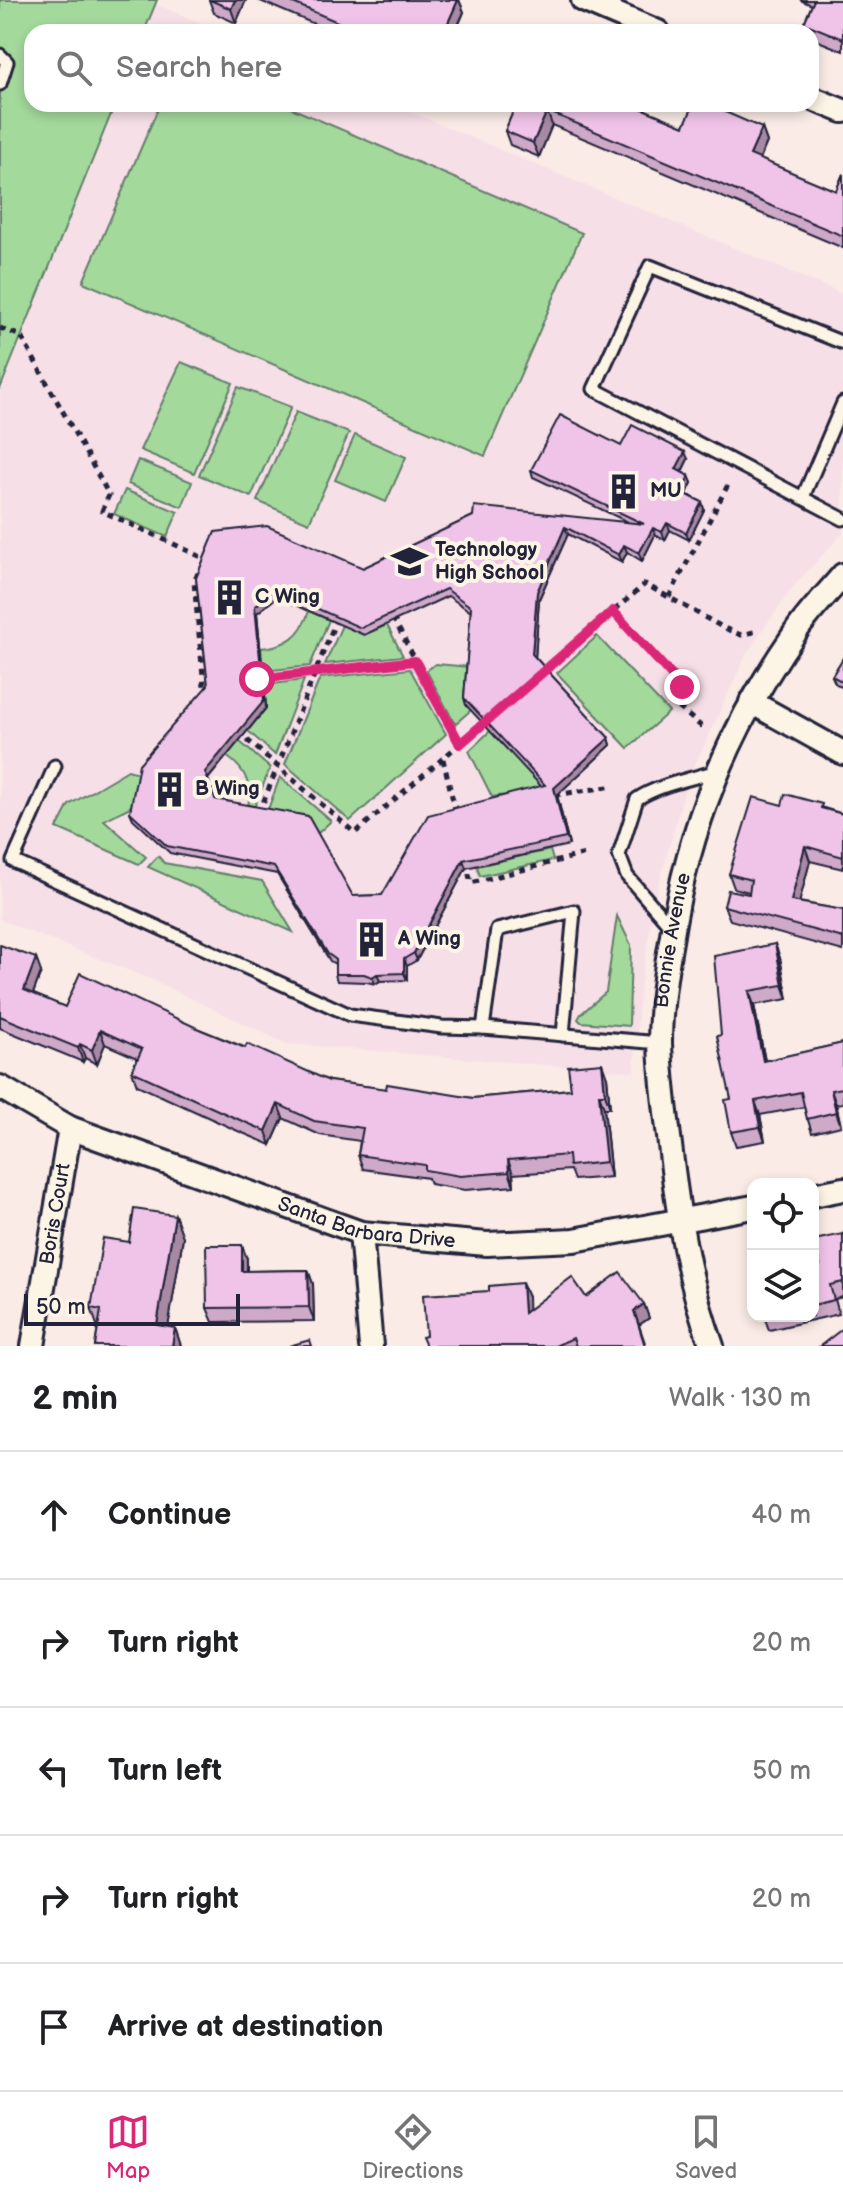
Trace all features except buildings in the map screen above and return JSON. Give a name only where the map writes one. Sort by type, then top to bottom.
[{"type":"street","points":[[583,0],[639,24]]},
{"type":"street","points":[[819,101],[843,111]]},
{"type":"street","name":"Bonnie Avenue","points":[[712,1346],[678,1221],[660,1043],[676,903],[694,833],[716,771],[751,702],[798,628],[843,575]]},
{"type":"street","points":[[751,702],[843,753]]},
{"type":"street","name":"Santa Barbara Drive","points":[[0,1087],[70,1128],[361,1233],[487,1244],[574,1240],[747,1208]]},
{"type":"street","name":"Boris Court","points":[[33,1346],[70,1128]]},
{"type":"street","points":[[819,1194],[843,1189]]},
{"type":"street","points":[[361,1233],[371,1346]]},
{"type":"lane","points":[[0,55],[7,62],[0,84]]},
{"type":"lane","points":[[843,343],[650,266],[594,389],[843,519]]},
{"type":"lane","points":[[803,497],[843,403]]},
{"type":"lane","points":[[55,766],[13,861],[350,1015],[442,1027],[660,1043]]},
{"type":"lane","points":[[672,929],[627,876],[619,855],[637,799],[662,786],[716,771]]},
{"type":"lane","points":[[483,1028],[497,930],[574,911],[563,1035]]},
{"type":"path","points":[[0,328],[21,336],[109,495],[102,511],[206,559],[194,582],[204,686],[217,684]]},
{"type":"path","points":[[669,597],[731,479],[717,472]]},
{"type":"path","points":[[535,679],[645,584],[741,635],[758,631]]},
{"type":"path","points":[[613,611],[682,687],[670,700],[702,727]]},
{"type":"path","points":[[325,612],[351,622]]},
{"type":"path","points":[[391,613],[460,744]]},
{"type":"path","points":[[257,819],[338,617]]},
{"type":"path","points":[[243,680],[415,661]]},
{"type":"path","points":[[256,665],[258,692]]},
{"type":"path","points":[[483,710],[500,729]]},
{"type":"path","points":[[238,732],[355,833],[490,718]]},
{"type":"path","points":[[229,742],[245,723]]},
{"type":"path","points":[[443,759],[458,822]]},
{"type":"path","points":[[550,785],[550,795],[614,786]]},
{"type":"path","points":[[455,810],[471,807]]},
{"type":"path","points":[[464,852],[471,883],[589,853]]},
{"type":"shaded area","points":[[155,4],[203,24],[147,24]]},
{"type":"shaded area","name":"Technology High School","points":[[112,112],[411,112],[843,294],[843,533],[792,588],[747,653],[687,782],[656,894],[640,989],[634,1072],[287,1044],[148,978],[0,920],[0,389]]},
{"type":"green space","points":[[0,0],[157,0],[147,24],[24,24],[24,112],[112,112],[0,389]]},
{"type":"green space","points":[[157,112],[301,112],[582,233],[485,456],[83,282]]},
{"type":"green space","points":[[181,362],[233,383],[194,473],[140,450]]},
{"type":"green space","points":[[238,387],[291,407],[251,497],[199,475]]},
{"type":"green space","points":[[296,412],[349,433],[309,523],[257,501]]},
{"type":"green space","points":[[355,435],[406,457],[386,502],[335,480]]},
{"type":"green space","points":[[138,460],[192,482],[182,507],[128,484]]},
{"type":"green space","points":[[125,490],[178,512],[167,537],[114,514]]},
{"type":"green space","points":[[309,611],[329,620],[310,666],[263,671],[261,648],[292,638],[302,627]]},
{"type":"green space","points":[[342,625],[364,635],[387,625],[403,656],[325,664]]},
{"type":"green space","points":[[597,636],[669,712],[628,748],[557,673]]},
{"type":"green space","points":[[436,664],[470,667],[471,710],[455,724],[426,670]]},
{"type":"green space","points":[[410,669],[446,734],[350,821],[285,764],[320,678]]},
{"type":"green space","points":[[304,680],[275,755],[248,731],[266,708],[265,685]]},
{"type":"green space","points":[[490,731],[545,789],[492,797],[469,751]]},
{"type":"green space","points":[[239,741],[270,768],[252,813],[247,811],[247,780],[239,767],[226,756]]},
{"type":"green space","points":[[128,770],[141,774],[136,804],[104,820],[146,857],[139,864],[57,828],[69,805]]},
{"type":"green space","points":[[280,777],[331,821],[317,834],[266,815]]},
{"type":"green space","points":[[550,850],[553,860],[480,876],[477,866]]},
{"type":"green space","points":[[158,856],[164,863],[262,881],[293,932],[148,867]]},
{"type":"green space","points":[[617,916],[631,945],[629,1026],[581,1022],[578,1019],[581,1014],[606,992]]},
{"type":"place","name":"MU","points":[[624,491]]},
{"type":"place","name":"Technology High School","points":[[409,561]]},
{"type":"place","name":"C Wing","points":[[229,597]]},
{"type":"place","name":"B Wing","points":[[169,789]]},
{"type":"place","name":"A Wing","points":[[372,939]]},
{"type":"route","points":[[257,679],[415,661],[460,744],[613,611],[682,687]]}]
